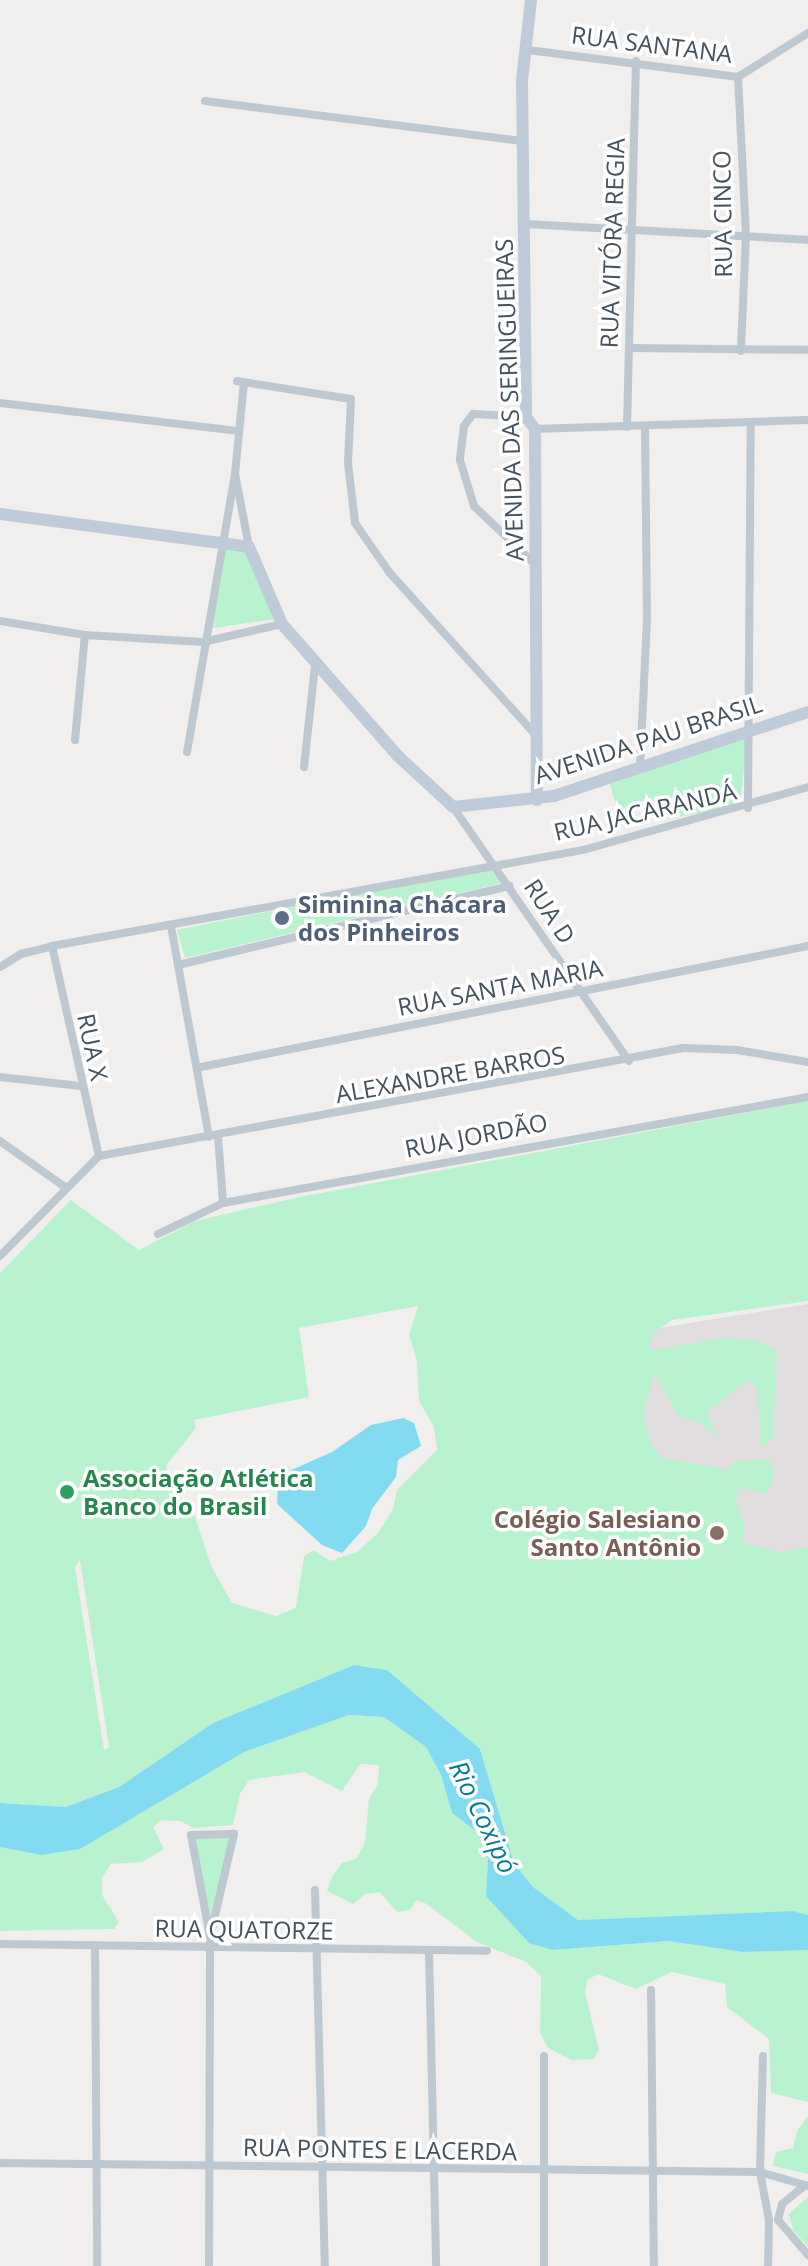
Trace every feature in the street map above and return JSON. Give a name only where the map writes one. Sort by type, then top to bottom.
[{"type":"street","name":"AVENIDA DAS SERINGUEIRAS","points":[[531,0],[528,50],[522,80],[526,417],[535,429],[537,800]]},
{"type":"street","name":"RUA SANTANA","points":[[528,50],[636,61],[738,77],[808,33]]},
{"type":"street","name":"RUA VITÓRA REGIA","points":[[627,427],[635,231],[636,61]]},
{"type":"street","name":"RUA CINCO","points":[[738,77],[746,235],[741,351]]},
{"type":"street","points":[[205,101],[523,141]]},
{"type":"street","points":[[525,224],[808,240]]},
{"type":"street","points":[[630,348],[808,350]]},
{"type":"street","points":[[187,752],[220,542],[235,474],[241,382],[346,397],[354,406],[348,463],[355,523],[389,572],[536,735]]},
{"type":"street","points":[[0,403],[237,431]]},
{"type":"street","points":[[526,417],[473,414],[464,426],[460,460],[474,506],[536,566]]},
{"type":"street","points":[[535,429],[808,420]]},
{"type":"street","points":[[748,808],[752,729],[751,423]]},
{"type":"street","points":[[640,767],[647,626],[645,427]]},
{"type":"street","points":[[235,474],[249,547],[282,624],[315,666],[453,807]]},
{"type":"street","points":[[0,514],[249,547]]},
{"type":"street","points":[[0,621],[85,635],[203,642],[282,624]]},
{"type":"street","points":[[75,740],[85,635]]},
{"type":"street","points":[[304,767],[315,666]]},
{"type":"street","name":"AVENIDA PAU BRASIL","points":[[453,807],[537,800],[808,712]]},
{"type":"street","name":"RUA JACARANDÁ","points":[[0,967],[21,954],[52,946],[171,926],[490,863],[583,850],[748,808],[808,787]]},
{"type":"street","name":"RUA D","points":[[453,807],[490,863],[510,886],[578,992],[629,1061]]},
{"type":"street","points":[[178,965],[510,886]]},
{"type":"street","points":[[171,926],[214,1136],[223,1203]]},
{"type":"street","name":"RUA X","points":[[52,946],[80,1086],[99,1156]]},
{"type":"street","name":"RUA SANTA MARIA","points":[[201,1067],[808,946]]},
{"type":"street","name":"ALEXANDRE BARROS","points":[[99,1156],[629,1061],[683,1048],[737,1050],[808,1062]]},
{"type":"street","points":[[0,1077],[80,1086]]},
{"type":"street","name":"RUA JORDÃO","points":[[158,1234],[223,1203],[808,1097]]},
{"type":"street","points":[[0,1141],[65,1187]]},
{"type":"street","points":[[0,1256],[99,1156]]},
{"type":"street","points":[[209,2266],[210,1937],[191,1835],[234,1834],[210,1937]]},
{"type":"street","points":[[315,1890],[325,2266]]},
{"type":"street","name":"RUA QUATORZE","points":[[0,1944],[210,1950],[487,1951]]},
{"type":"street","points":[[95,1945],[97,2266]]},
{"type":"street","points":[[429,1951],[436,2266]]},
{"type":"street","points":[[651,1990],[654,2266]]},
{"type":"street","points":[[544,2056],[544,2266]]},
{"type":"street","points":[[763,2056],[760,2172],[774,2220],[808,2255]]},
{"type":"street","name":"RUA PONTES E LACERDA","points":[[0,2163],[96,2167],[760,2172],[806,2186]]},
{"type":"street","points":[[768,2266],[774,2220],[782,2204],[806,2186]]},
{"type":"shaded area","name":"Colégio Salesiano Santo Antônio","points":[[808,1304],[808,1915],[640,1813],[641,1331]]},
{"type":"green space","points":[[224,545],[247,549],[276,619],[213,628]]},
{"type":"green space","points":[[747,738],[740,805],[664,820],[659,798],[617,810],[610,784]]},
{"type":"green space","points":[[488,867],[502,883],[185,958],[177,930]]},
{"type":"green space","points":[[808,1101],[808,1301],[672,1320],[651,1335],[650,1350],[725,1338],[754,1340],[777,1350],[773,1438],[761,1449],[757,1390],[749,1380],[707,1412],[717,1437],[698,1422],[678,1416],[654,1373],[644,1413],[649,1440],[662,1458],[726,1469],[736,1461],[770,1459],[775,1474],[767,1494],[739,1488],[736,1502],[744,1523],[743,1543],[780,1552],[808,1548],[808,1915],[793,1911],[578,1920],[533,1887],[514,1863],[480,1749],[387,1670],[354,1665],[213,1723],[119,1787],[66,1807],[0,1803],[0,1273],[71,1200],[139,1250],[195,1221],[300,1197]],"holes":[[[418,1306],[409,1335],[417,1361],[419,1401],[434,1427],[437,1450],[397,1490],[393,1509],[378,1533],[357,1552],[330,1561],[314,1550],[304,1556],[296,1608],[276,1616],[232,1603],[211,1566],[193,1510],[170,1490],[166,1466],[196,1428],[194,1420],[309,1397],[299,1328]],[[80,1560],[109,1747],[104,1750],[75,1567]]]},
{"type":"green space","points":[[349,1715],[384,1717],[426,1747],[441,1775],[452,1813],[477,1832],[488,1859],[486,1896],[553,1950],[668,1941],[743,1952],[808,1950],[808,2102],[771,2093],[769,2039],[727,2007],[725,1984],[672,1972],[636,1989],[598,1974],[587,1980],[585,1992],[599,2050],[594,2059],[571,2060],[548,2048],[540,2033],[541,1976],[526,1962],[477,1942],[425,1903],[416,1900],[410,1910],[397,1912],[380,1892],[365,1894],[353,1904],[327,1891],[342,1863],[356,1859],[365,1843],[369,1799],[378,1784],[379,1765],[360,1764],[342,1791],[304,1772],[249,1780],[240,1794],[233,1825],[193,1828],[181,1821],[162,1820],[153,1827],[164,1849],[142,1862],[111,1864],[102,1878],[102,1895],[119,1922],[114,1929],[0,1931],[0,1847],[41,1855],[244,1752]]},
{"type":"green space","points":[[232,1836],[210,1927],[193,1837]]},
{"type":"green space","points":[[808,2116],[808,2174],[773,2166],[776,2152],[793,2148],[797,2131]]},
{"type":"green space","points":[[808,2197],[808,2247],[793,2230],[789,2214]]},
{"type":"water","points":[[403,1418],[414,1423],[421,1446],[398,1460],[396,1477],[372,1509],[366,1526],[342,1553],[322,1545],[277,1504],[278,1486],[289,1471],[332,1452],[371,1425]]},
{"type":"water","name":"Rio Coxipó","points":[[354,1665],[387,1670],[480,1749],[514,1863],[533,1887],[578,1920],[793,1911],[808,1915],[808,1950],[743,1952],[668,1941],[553,1950],[529,1943],[486,1896],[488,1859],[477,1832],[452,1813],[441,1775],[426,1747],[384,1717],[349,1715],[244,1752],[80,1849],[41,1855],[0,1847],[0,1803],[66,1807],[119,1787],[213,1723]]},
{"type":"place","name":"Siminina Chácara dos Pinheiros","points":[[282,918]]},
{"type":"place","name":"Associação Atlética Banco do Brasil","points":[[67,1492]]},
{"type":"place","name":"Colégio Salesiano Santo Antônio","points":[[717,1533]]}]
